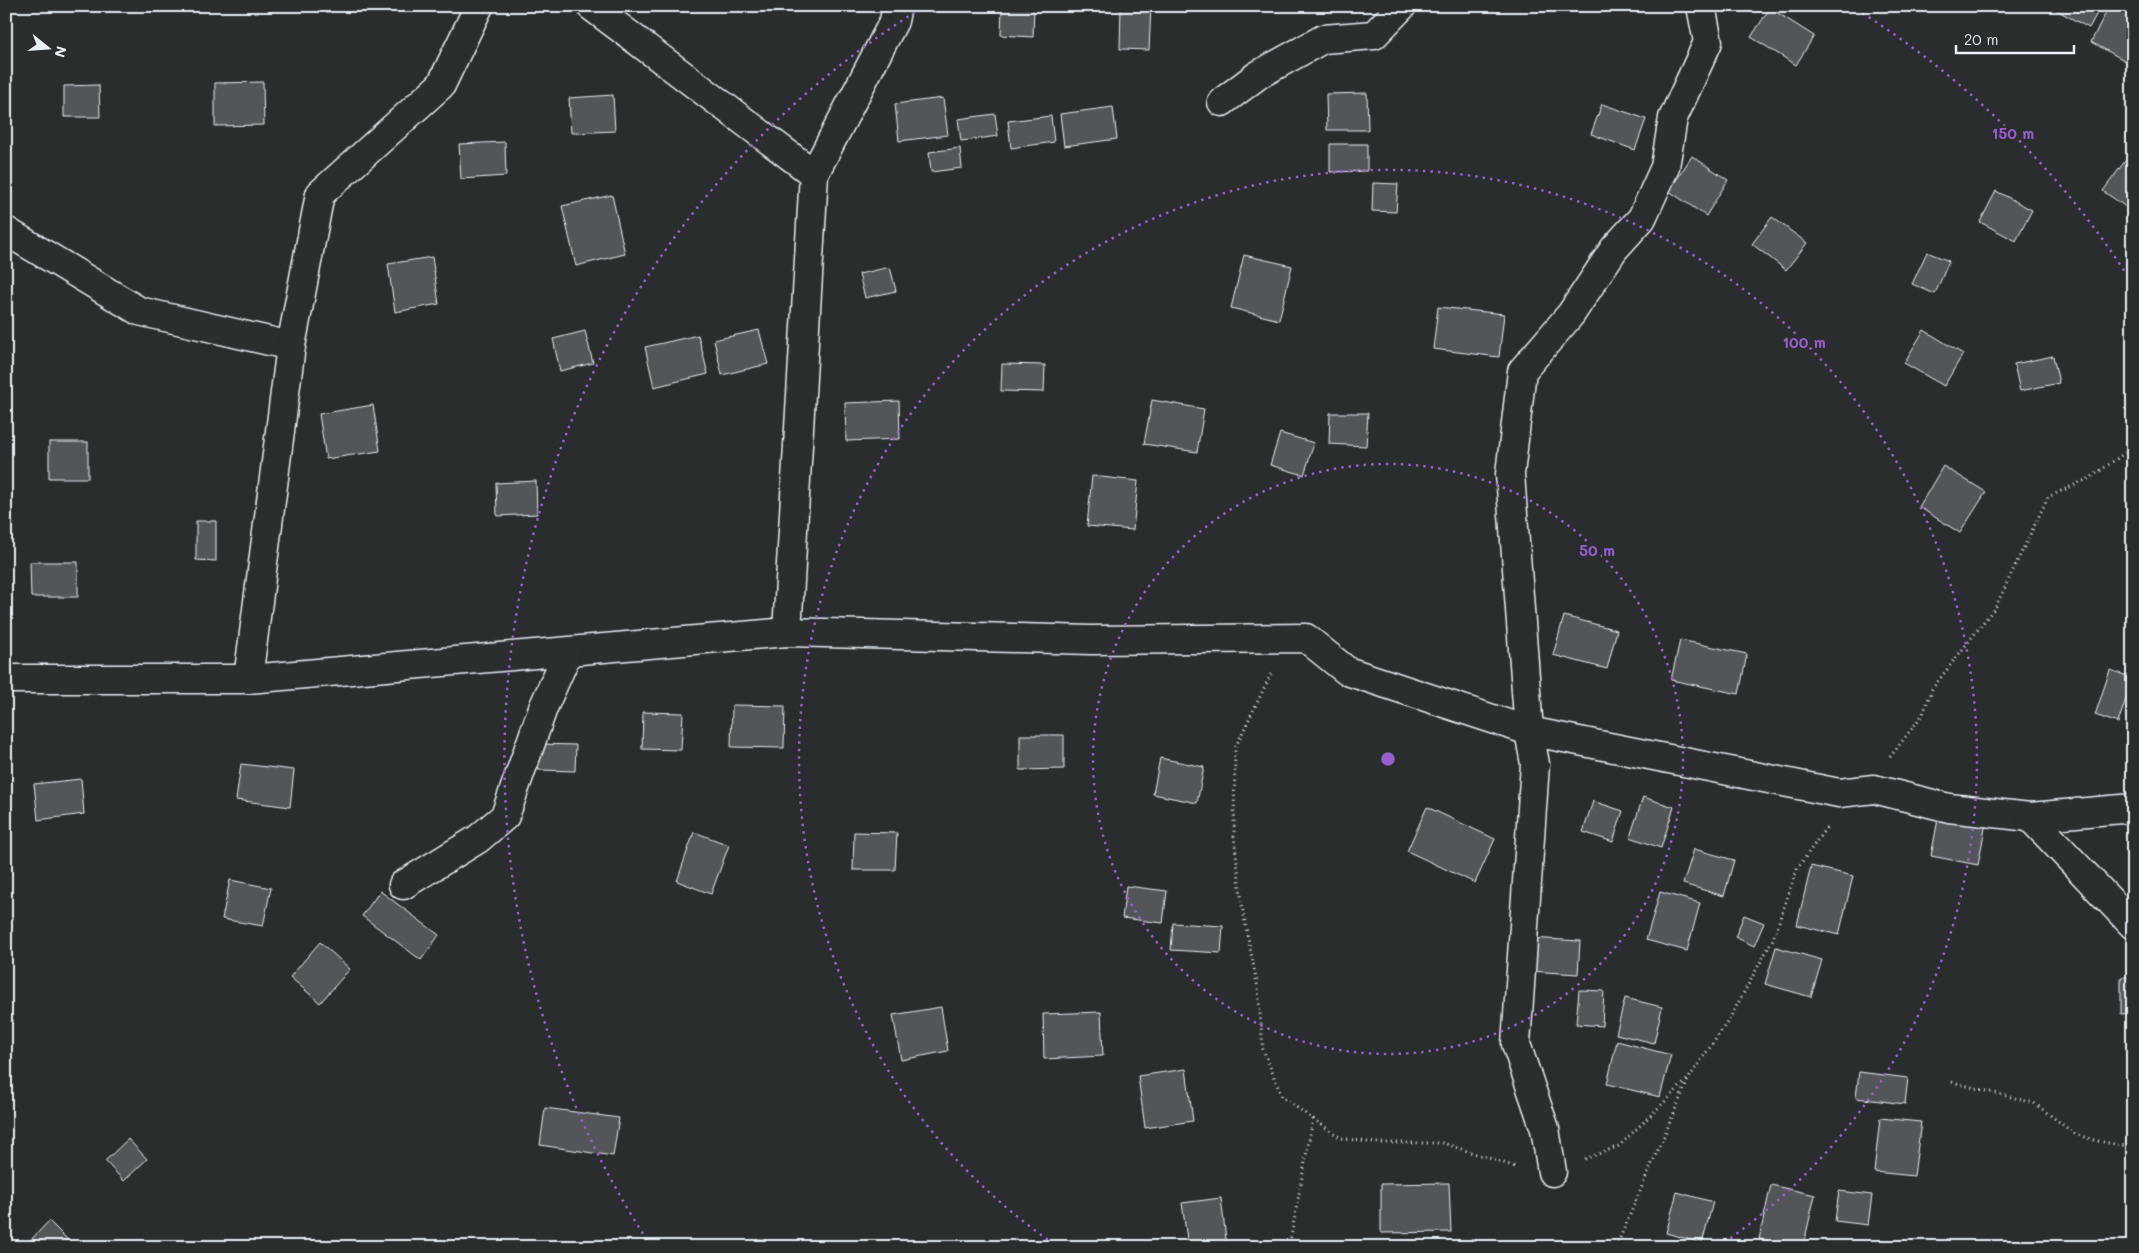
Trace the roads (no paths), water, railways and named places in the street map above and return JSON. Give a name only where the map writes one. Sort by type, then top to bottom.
[{"type":"street","points":[[248,679],[291,346],[320,194],[442,85],[479,6]]},
{"type":"street","points":[[591,6],[814,174]]},
{"type":"street","points":[[788,632],[814,174],[894,21],[897,6]]},
{"type":"street","points":[[1222,102],[1258,76],[1323,39],[1374,35],[1402,6]]},
{"type":"street","points":[[1552,1172],[1545,1129],[1516,1044],[1534,764],[1529,731],[1510,474],[1522,371],[1571,314],[1614,249],[1642,218],[1665,167],[1673,118],[1708,42],[1701,6]]},
{"type":"street","points":[[6,231],[139,311],[291,346]]},
{"type":"street","points":[[6,679],[248,679],[788,632],[1091,640],[1306,638],[1348,671],[1529,731],[1839,792],[1874,789],[1949,808],[2030,817],[2133,808]]},
{"type":"street","points":[[403,885],[478,839],[504,816],[543,708],[568,652]]},
{"type":"street","points":[[2030,817],[2133,925]]}]
